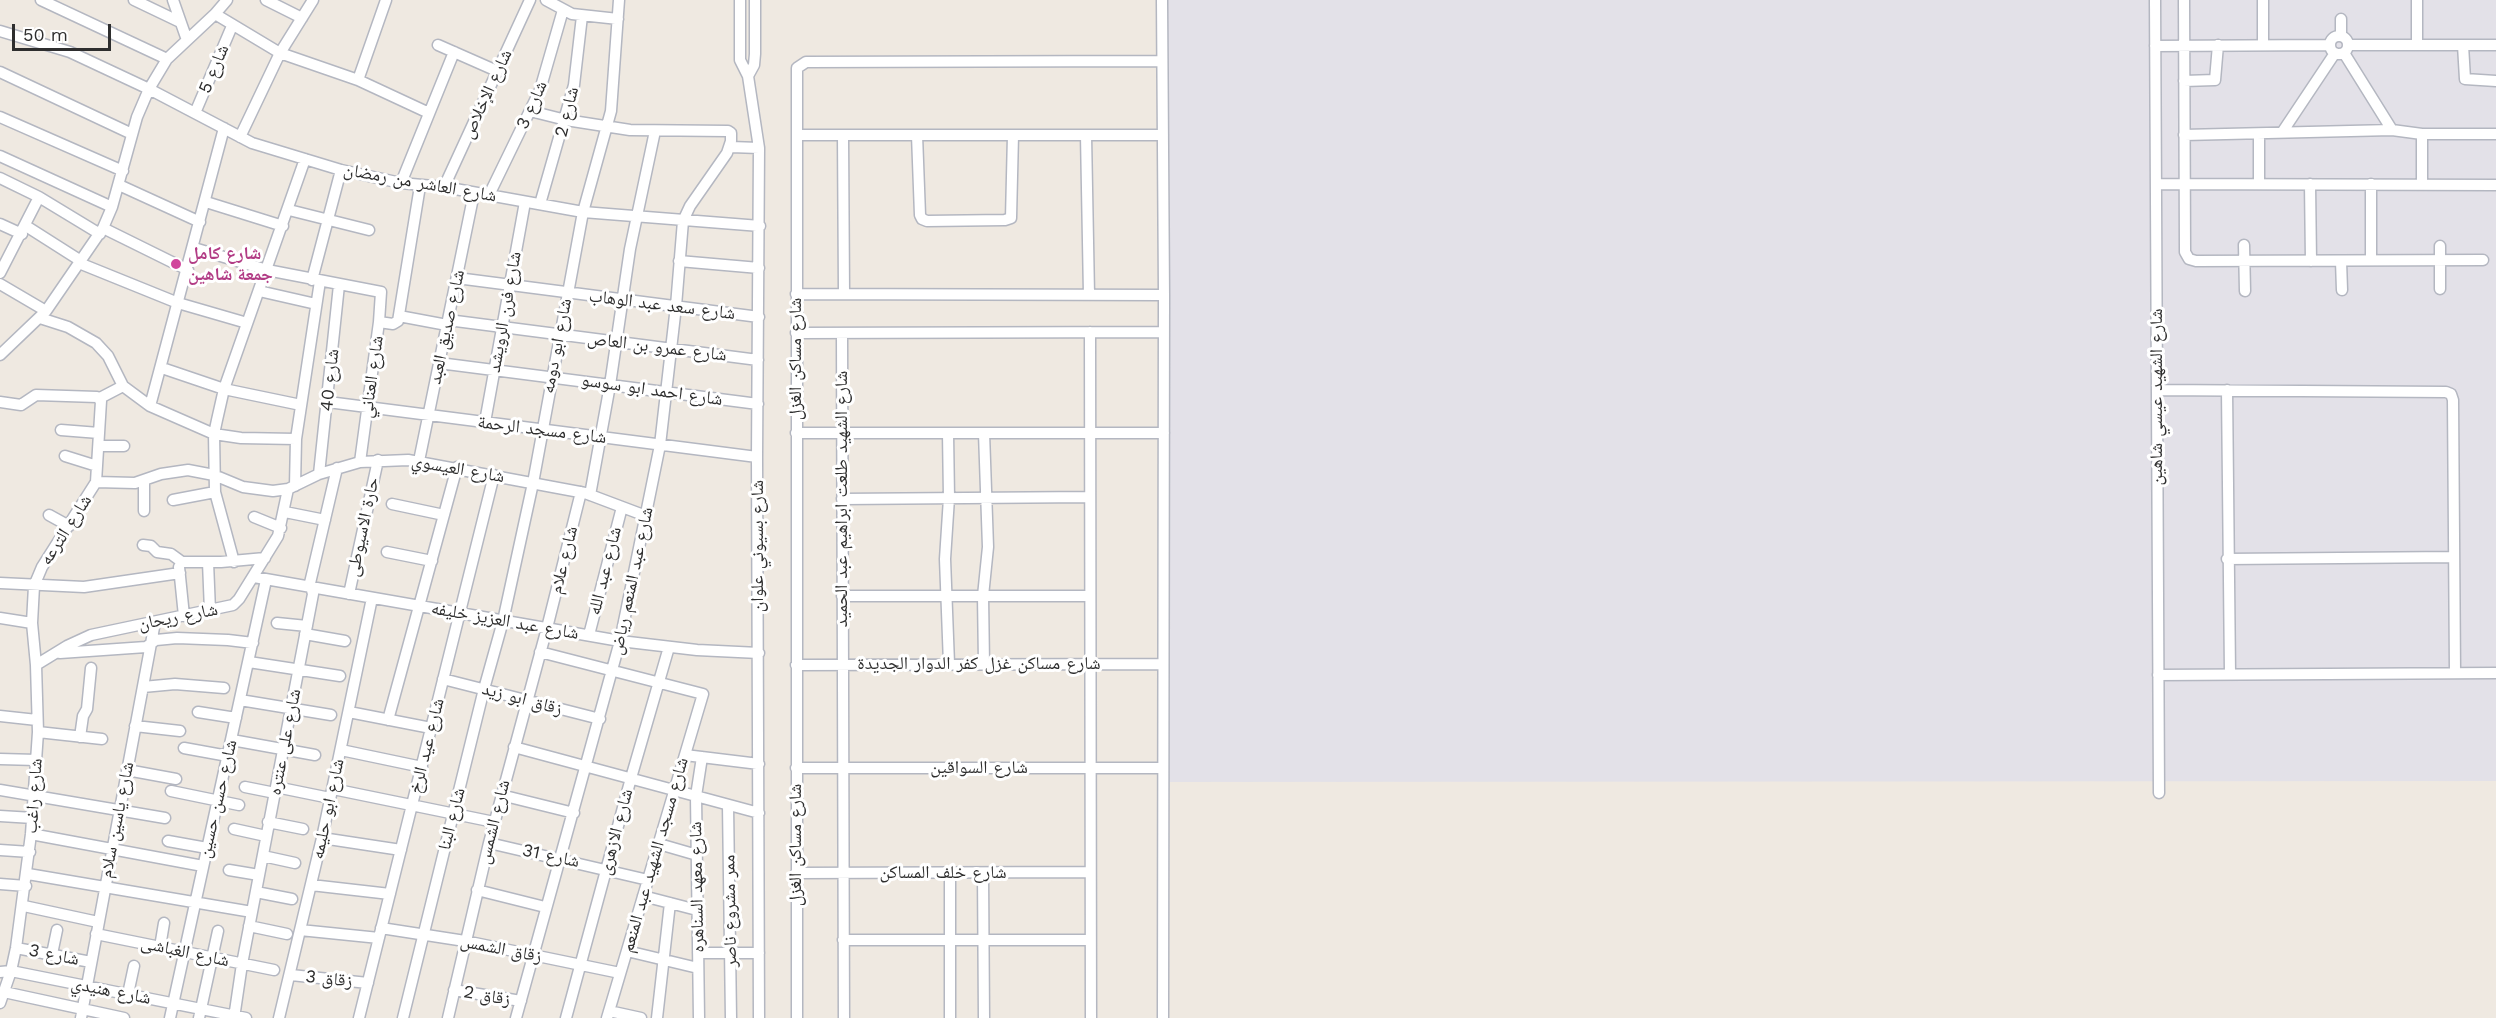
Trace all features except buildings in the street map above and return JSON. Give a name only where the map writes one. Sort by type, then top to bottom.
[{"type":"street","points":[[41,0],[167,59]]},
{"type":"street","points":[[134,0],[180,22]]},
{"type":"street","points":[[173,0],[187,40]]},
{"type":"street","points":[[266,0],[302,18]]},
{"type":"street","points":[[240,137],[280,53],[313,0]]},
{"type":"street","points":[[358,80],[386,0]]},
{"type":"street","name":"شارع الإخلاص","points":[[444,188],[530,0]]},
{"type":"street","points":[[546,0],[563,10],[582,16],[618,19]]},
{"type":"street","name":"شارع ابو دومه","points":[[503,621],[533,483],[583,212],[607,127],[613,96],[619,0]]},
{"type":"street","name":"شارع بسيوني علوان","points":[[740,0],[740,60],[748,76],[759,148],[757,457],[759,1018]]},
{"type":"street","name":"شارع بسيوني علوان","points":[[748,76],[754,65],[755,0]]},
{"type":"street","points":[[1162,0],[1163,1018]]},
{"type":"street","name":"شارع الشهيد عيسي شاهين","points":[[2155,0],[2159,793]]},
{"type":"street","points":[[2184,0],[2186,256],[2192,261],[2483,260]]},
{"type":"street","points":[[2263,0],[2263,45]]},
{"type":"street","points":[[2417,0],[2417,45]]},
{"type":"street","points":[[0,355],[43,314],[102,231],[119,185],[132,134],[149,89],[167,59],[215,14],[225,1]]},
{"type":"street","name":"شارع 3","points":[[489,195],[530,111],[547,69],[563,10]]},
{"type":"street","points":[[215,14],[280,53],[358,80],[429,113]]},
{"type":"street","name":"شارع 2","points":[[540,204],[566,120],[578,65],[582,16]]},
{"type":"street","points":[[2341,19],[2341,36],[2334,38],[2339,49],[2392,130]]},
{"type":"street","name":"شارع 5","points":[[195,113],[232,26]]},
{"type":"street","name":"شارع العاشر من رمضان","points":[[0,31],[70,52],[149,89],[240,137],[341,170],[401,183],[489,195],[583,212],[760,226]]},
{"type":"street","points":[[438,45],[498,71]]},
{"type":"street","points":[[2184,81],[2215,81],[2218,45]]},
{"type":"street","points":[[2155,46],[2263,45],[2339,49],[2417,45],[2496,45]]},
{"type":"street","points":[[2463,45],[2464,79],[2496,81]]},
{"type":"street","points":[[2283,132],[2339,49]]},
{"type":"street","points":[[401,183],[454,52]]},
{"type":"street","name":"شارع مساكن الغزل","points":[[797,1018],[796,71],[802,62],[1162,61]]},
{"type":"street","points":[[0,72],[132,134]]},
{"type":"street","points":[[530,111],[607,127],[655,132],[728,131],[731,133],[731,147],[759,148]]},
{"type":"street","points":[[0,117],[123,171]]},
{"type":"street","points":[[150,406],[194,248],[224,128]]},
{"type":"street","points":[[2184,135],[2259,135],[2283,132],[2392,130],[2422,134],[2496,134]]},
{"type":"street","name":"شارع علام","points":[[547,628],[601,437],[636,217],[655,132]]},
{"type":"street","points":[[2422,134],[2422,185]]},
{"type":"street","points":[[797,135],[1163,135]]},
{"type":"street","points":[[843,135],[844,294]]},
{"type":"street","points":[[917,135],[920,214],[922,219],[927,221],[1011,218],[1013,135]]},
{"type":"street","points":[[1086,135],[1089,295]]},
{"type":"street","points":[[2259,135],[2259,184]]},
{"type":"street","name":"شارع عبد المنعم رياض","points":[[516,1018],[545,907],[614,671],[660,445],[683,221],[690,206],[731,147]]},
{"type":"street","points":[[0,156],[112,207]]},
{"type":"street","points":[[234,562],[215,492],[214,434],[224,389],[289,210],[305,159]]},
{"type":"street","name":"شارع ريحان","points":[[36,665],[91,635],[225,608],[236,602],[254,577],[281,528],[292,488],[300,405],[316,304],[316,281],[341,170]]},
{"type":"street","points":[[0,178],[102,231],[188,270]]},
{"type":"street","points":[[2156,184],[2496,185]]},
{"type":"street","points":[[2310,184],[2311,261]]},
{"type":"street","points":[[2371,184],[2371,260]]},
{"type":"street","points":[[119,185],[200,222]]},
{"type":"street","points":[[379,322],[396,323],[399,316],[420,186]]},
{"type":"street","name":"شارع صديق العبد","points":[[419,461],[474,193]]},
{"type":"street","points":[[0,273],[39,197]]},
{"type":"street","points":[[206,202],[283,226]]},
{"type":"street","name":"شارع فرن الرويشد","points":[[485,422],[525,202]]},
{"type":"street","points":[[289,210],[369,230]]},
{"type":"street","points":[[0,224],[24,230],[80,262],[178,303],[248,323]]},
{"type":"street","points":[[2244,245],[2245,291]]},
{"type":"street","points":[[2440,246],[2440,289]]},
{"type":"street","points":[[194,248],[267,270],[339,285]]},
{"type":"street","points":[[679,261],[759,268]]},
{"type":"street","points":[[2342,261],[2342,290]]},
{"type":"street","name":"شارع سعد عبد الوهاب","points":[[457,278],[759,317]]},
{"type":"street","points":[[0,284],[43,314],[96,343],[108,356],[123,386],[150,406],[214,434],[241,438],[296,439]]},
{"type":"street","name":"شارع العناني","points":[[339,285],[381,292],[360,462]]},
{"type":"street","name":"شارع 40","points":[[319,474],[339,285]]},
{"type":"street","points":[[259,291],[316,304]]},
{"type":"street","points":[[796,294],[1164,295]]},
{"type":"street","name":"شارع عمرو بن العاص","points":[[399,316],[758,360]]},
{"type":"street","points":[[1090,332],[1091,1018]]},
{"type":"street","points":[[796,333],[1164,332]]},
{"type":"street","name":"شارع الشهيد طلعت ابراهيم عبد الحميد","points":[[842,333],[844,1018]]},
{"type":"street","name":"شارع احمد ابو سوسو","points":[[439,363],[758,404]]},
{"type":"street","points":[[162,368],[224,389],[300,405]]},
{"type":"street","points":[[0,402],[21,405],[36,395],[100,398],[123,386]]},
{"type":"street","points":[[2157,390],[2446,392],[2451,394],[2453,400],[2455,673]]},
{"type":"street","points":[[2227,390],[2230,674]]},
{"type":"street","name":"شارع الترعه","points":[[34,586],[42,567],[96,482],[100,398]]},
{"type":"street","name":"شارع مسجد الرحمة","points":[[328,402],[757,457]]},
{"type":"street","points":[[61,430],[99,433]]},
{"type":"street","points":[[796,433],[1164,433]]},
{"type":"street","points":[[948,433],[949,498],[945,558],[950,664]]},
{"type":"street","points":[[984,433],[988,547],[983,596],[984,664]]},
{"type":"street","points":[[99,446],[124,447]]},
{"type":"street","points":[[65,456],[97,466]]},
{"type":"street","name":"حارة الاسيوطى","points":[[349,594],[378,460]]},
{"type":"street","name":"شارع العيسوي","points":[[96,482],[129,483],[174,471],[201,472],[258,490],[292,488],[319,474],[360,462],[419,461],[585,493],[646,516]]},
{"type":"street","points":[[388,720],[457,467]]},
{"type":"street","name":"شارع على عنتره","points":[[234,1017],[268,822],[313,594],[310,583],[337,468]]},
{"type":"street","name":"شارع عيد الرخ","points":[[359,1018],[494,475]]},
{"type":"street","points":[[144,480],[144,511]]},
{"type":"street","points":[[173,500],[215,492]]},
{"type":"street","points":[[842,499],[1090,497]]},
{"type":"street","points":[[392,504],[444,515]]},
{"type":"street","name":"شارع عبد الله","points":[[589,635],[622,507]]},
{"type":"street","points":[[285,512],[325,520]]},
{"type":"street","points":[[49,515],[69,526]]},
{"type":"street","points":[[254,517],[281,528]]},
{"type":"street","points":[[143,545],[152,546],[157,552],[171,554],[179,561],[234,562],[265,558]]},
{"type":"street","points":[[387,552],[432,561]]},
{"type":"street","points":[[2227,560],[2454,557]]},
{"type":"street","points":[[179,561],[184,616]]},
{"type":"street","points":[[208,562],[210,611]]},
{"type":"street","points":[[0,583],[84,587],[180,573]]},
{"type":"street","name":"شارع عبد العزيز خليفه","points":[[254,577],[620,641],[759,653]]},
{"type":"street","name":"شارع حسن حسين","points":[[170,1018],[266,580]]},
{"type":"street","name":"شارع راغب","points":[[2,997],[6,972],[16,948],[24,906],[33,818],[38,726],[32,622],[34,586]]},
{"type":"street","points":[[842,596],[1090,596]]},
{"type":"street","name":"شارع ابو حليمه","points":[[279,1018],[322,838],[372,598]]},
{"type":"street","points":[[0,618],[32,622]]},
{"type":"street","name":"شارع البنا","points":[[403,1018],[484,689],[503,621]]},
{"type":"street","name":"شارع ياسين سلام","points":[[82,1014],[155,622]]},
{"type":"street","points":[[277,623],[345,641]]},
{"type":"street","name":"شارع الشمس","points":[[448,1018],[494,822],[547,628]]},
{"type":"street","points":[[54,654],[146,647],[156,640],[177,638],[228,639],[253,643]]},
{"type":"street","name":"شارع الازهرى","points":[[566,1018],[669,647]]},
{"type":"street","points":[[540,652],[659,682]]},
{"type":"street","points":[[249,662],[340,676]]},
{"type":"street","name":"شارع مساكن غزل كفر الدوار الجديدة","points":[[796,665],[1163,664]]},
{"type":"street","points":[[80,736],[83,716],[88,707],[92,668]]},
{"type":"street","points":[[2158,675],[2496,673]]},
{"type":"street","name":"زقاق ابو زيد","points":[[443,679],[600,719]]},
{"type":"street","name":"شارع مسجد الشهيد عبد المنعم","points":[[608,1014],[675,790],[701,693],[659,682]]},
{"type":"street","points":[[143,687],[175,684],[224,687]]},
{"type":"street","points":[[240,700],[331,715]]},
{"type":"street","points":[[198,712],[236,718]]},
{"type":"street","points":[[349,712],[431,728]]},
{"type":"street","points":[[0,716],[80,736],[102,739]]},
{"type":"street","points":[[135,726],[180,731]]},
{"type":"street","points":[[232,740],[315,755]]},
{"type":"street","points":[[514,747],[759,813]]},
{"type":"street","points":[[184,748],[228,756]]},
{"type":"street","points":[[341,750],[422,767]]},
{"type":"street","points":[[685,754],[759,764]]},
{"type":"street","name":"شارع معهد السناهره","points":[[699,1018],[696,796],[702,757]]},
{"type":"street","points":[[0,759],[37,760]]},
{"type":"street","name":"شارع السواقين","points":[[796,768],[1163,768]]},
{"type":"street","points":[[127,770],[176,779]]},
{"type":"street","points":[[245,787],[331,794],[413,806],[494,822]]},
{"type":"street","points":[[0,790],[165,818]]},
{"type":"street","points":[[171,791],[239,805]]},
{"type":"street","points":[[501,795],[574,813]]},
{"type":"street","name":"ممر مشروع ناصر","points":[[728,805],[731,1018]]},
{"type":"street","points":[[0,816],[33,818]]},
{"type":"street","points":[[268,822],[303,828]]},
{"type":"street","points":[[234,829],[266,836]]},
{"type":"street","points":[[31,834],[203,866]]},
{"type":"street","points":[[322,838],[401,850]]},
{"type":"street","points":[[168,841],[207,849]]},
{"type":"street","name":"شارع 31","points":[[489,843],[606,868],[648,880]]},
{"type":"street","points":[[659,844],[697,855]]},
{"type":"street","points":[[0,850],[30,852]]},
{"type":"street","points":[[263,856],[295,863]]},
{"type":"street","points":[[230,870],[259,875]]},
{"type":"street","name":"شارع خلف المساكن","points":[[796,873],[1090,872]]},
{"type":"street","points":[[950,873],[950,1018]]},
{"type":"street","points":[[983,873],[984,1018]]},
{"type":"street","points":[[28,874],[252,912]]},
{"type":"street","points":[[0,884],[26,886]]},
{"type":"street","points":[[311,885],[390,894]]},
{"type":"street","points":[[477,890],[545,907]]},
{"type":"street","points":[[256,892],[292,899]]},
{"type":"street","points":[[643,896],[697,910]]},
{"type":"street","points":[[657,1018],[670,903]]},
{"type":"street","points":[[24,906],[98,922]]},
{"type":"street","points":[[160,947],[164,923]]},
{"type":"street","points":[[249,926],[287,934]]},
{"type":"street","points":[[52,954],[57,930]]},
{"type":"street","name":"زقاق الشمس","points":[[300,930],[423,935],[620,973]]},
{"type":"street","points":[[200,1014],[218,931]]},
{"type":"street","name":"شارع الغباشى","points":[[96,933],[274,970]]},
{"type":"street","points":[[843,940],[1090,940]]},
{"type":"street","name":"شارع 3","points":[[16,948],[91,962]]},
{"type":"street","points":[[627,951],[698,968]]},
{"type":"street","points":[[698,953],[759,953]]},
{"type":"street","points":[[128,994],[134,966]]},
{"type":"street","name":"شارع هنيدي","points":[[6,972],[174,1003],[200,1014],[246,1018]]},
{"type":"street","name":"زقاق 3","points":[[291,975],[368,983]]},
{"type":"street","name":"زقاق 2","points":[[454,990],[520,1001]]},
{"type":"street","points":[[2,997],[82,1014],[124,1018]]},
{"type":"street","points":[[608,1014],[641,1018]]},
{"type":"shaded area","points":[[1164,0],[2496,0],[2496,781],[1164,782]]},
{"type":"place","name":"شارع كامل جمعة شاهين","points":[[176,264]]}]
